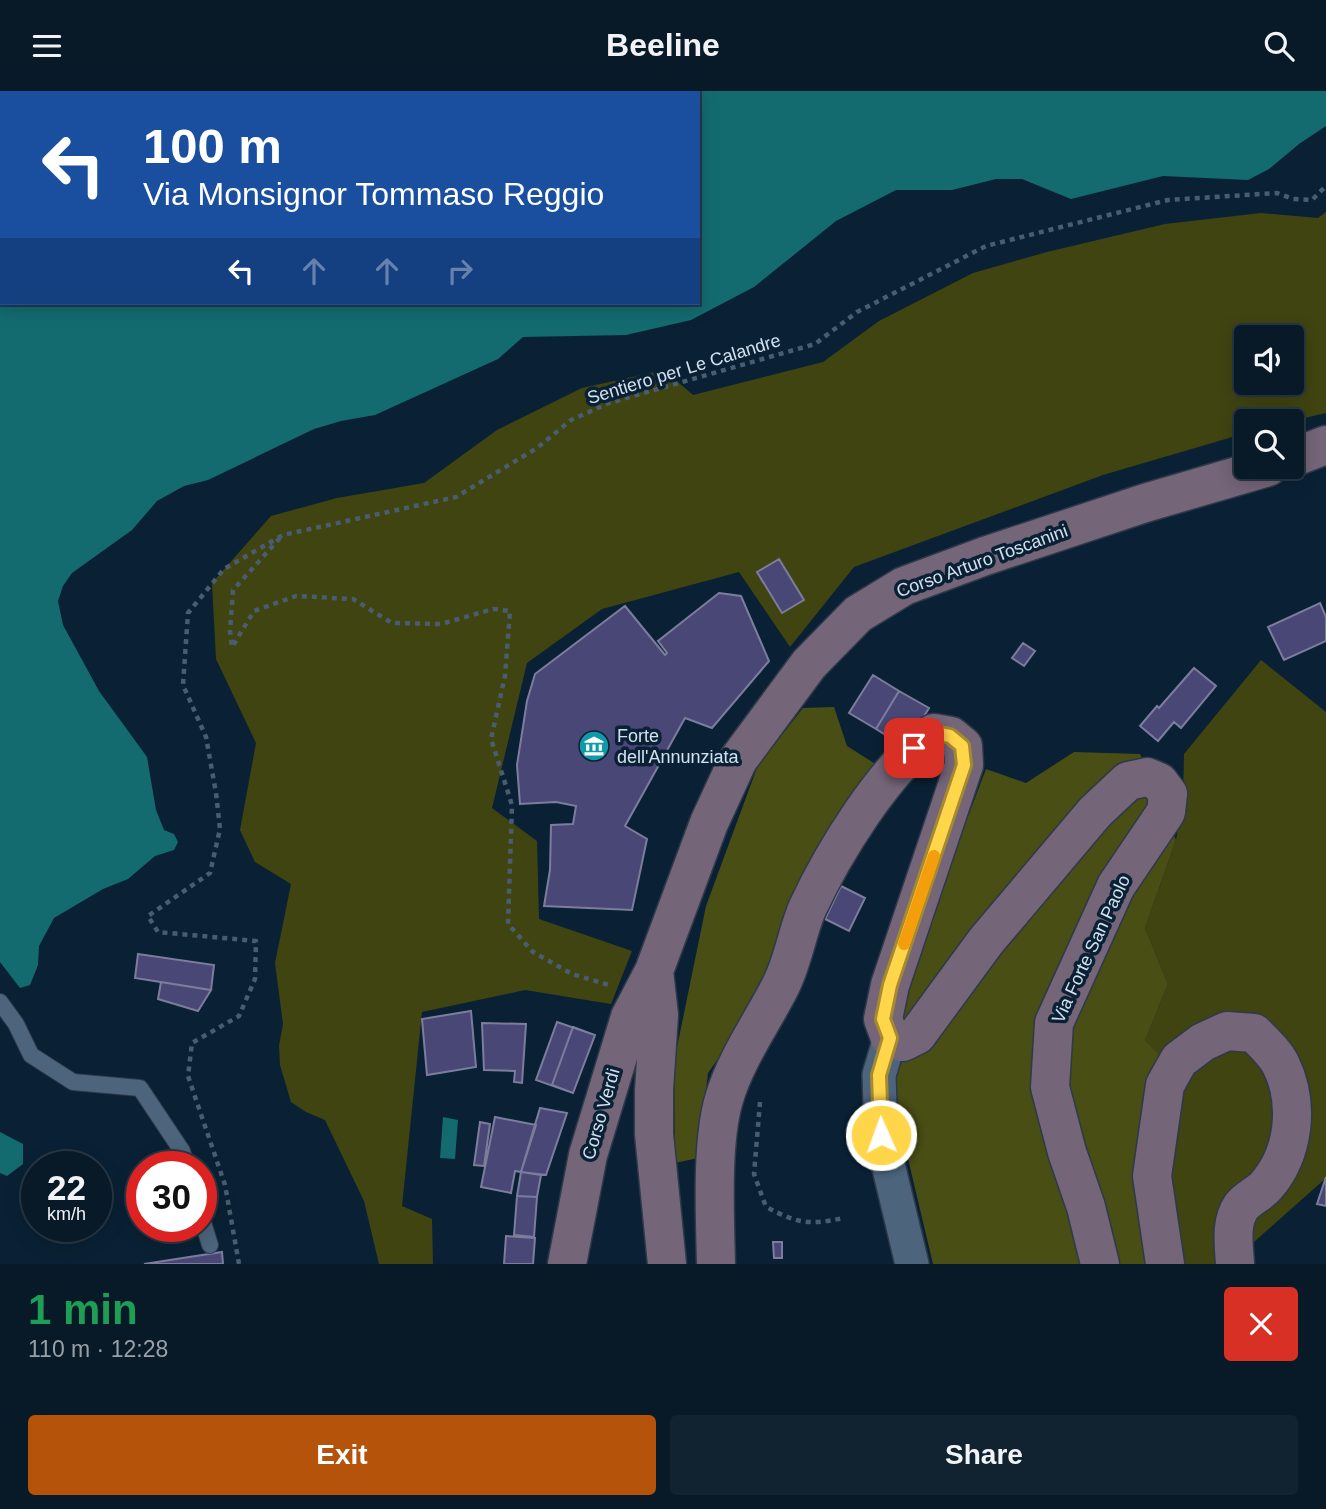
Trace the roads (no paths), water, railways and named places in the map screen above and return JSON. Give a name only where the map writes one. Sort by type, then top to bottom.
[{"type":"street","points":[[1304,453],[1326,445]]},
{"type":"street","name":"Corso Arturo Toscanini","points":[[654,971],[709,823],[738,760],[809,664],[858,614],[904,586],[985,556],[1145,503],[1234,477]]},
{"type":"street","points":[[716,1264],[717,1144],[723,1100],[738,1062],[783,981],[807,910],[855,822],[914,748],[934,733],[950,736],[962,746],[964,765],[890,985],[883,1019],[890,1038],[879,1075],[881,1135],[912,1264]]},
{"type":"street","name":"Via Forte San Paolo","points":[[890,1038],[903,1042],[917,1035],[986,941],[1095,812],[1128,781],[1147,777],[1159,782],[1168,794],[1166,812],[1116,886],[1054,1023],[1051,1087],[1100,1264]]},
{"type":"street","points":[[654,971],[659,1015],[654,1134],[667,1264]]},
{"type":"street","name":"Corso Verdi","points":[[567,1264],[592,1142],[630,1017],[654,971]]},
{"type":"street","points":[[1165,1264],[1152,1177],[1165,1085],[1179,1060],[1203,1042],[1227,1031],[1254,1033],[1268,1047],[1281,1066],[1292,1100],[1292,1130],[1282,1161],[1266,1187],[1241,1207],[1233,1229],[1235,1264]]},
{"type":"lane","points":[[0,1002],[16,1024],[31,1055],[74,1082],[140,1088],[182,1151]]},
{"type":"place","name":"Forte dell'Annunziata","points":[[594,746]]}]
